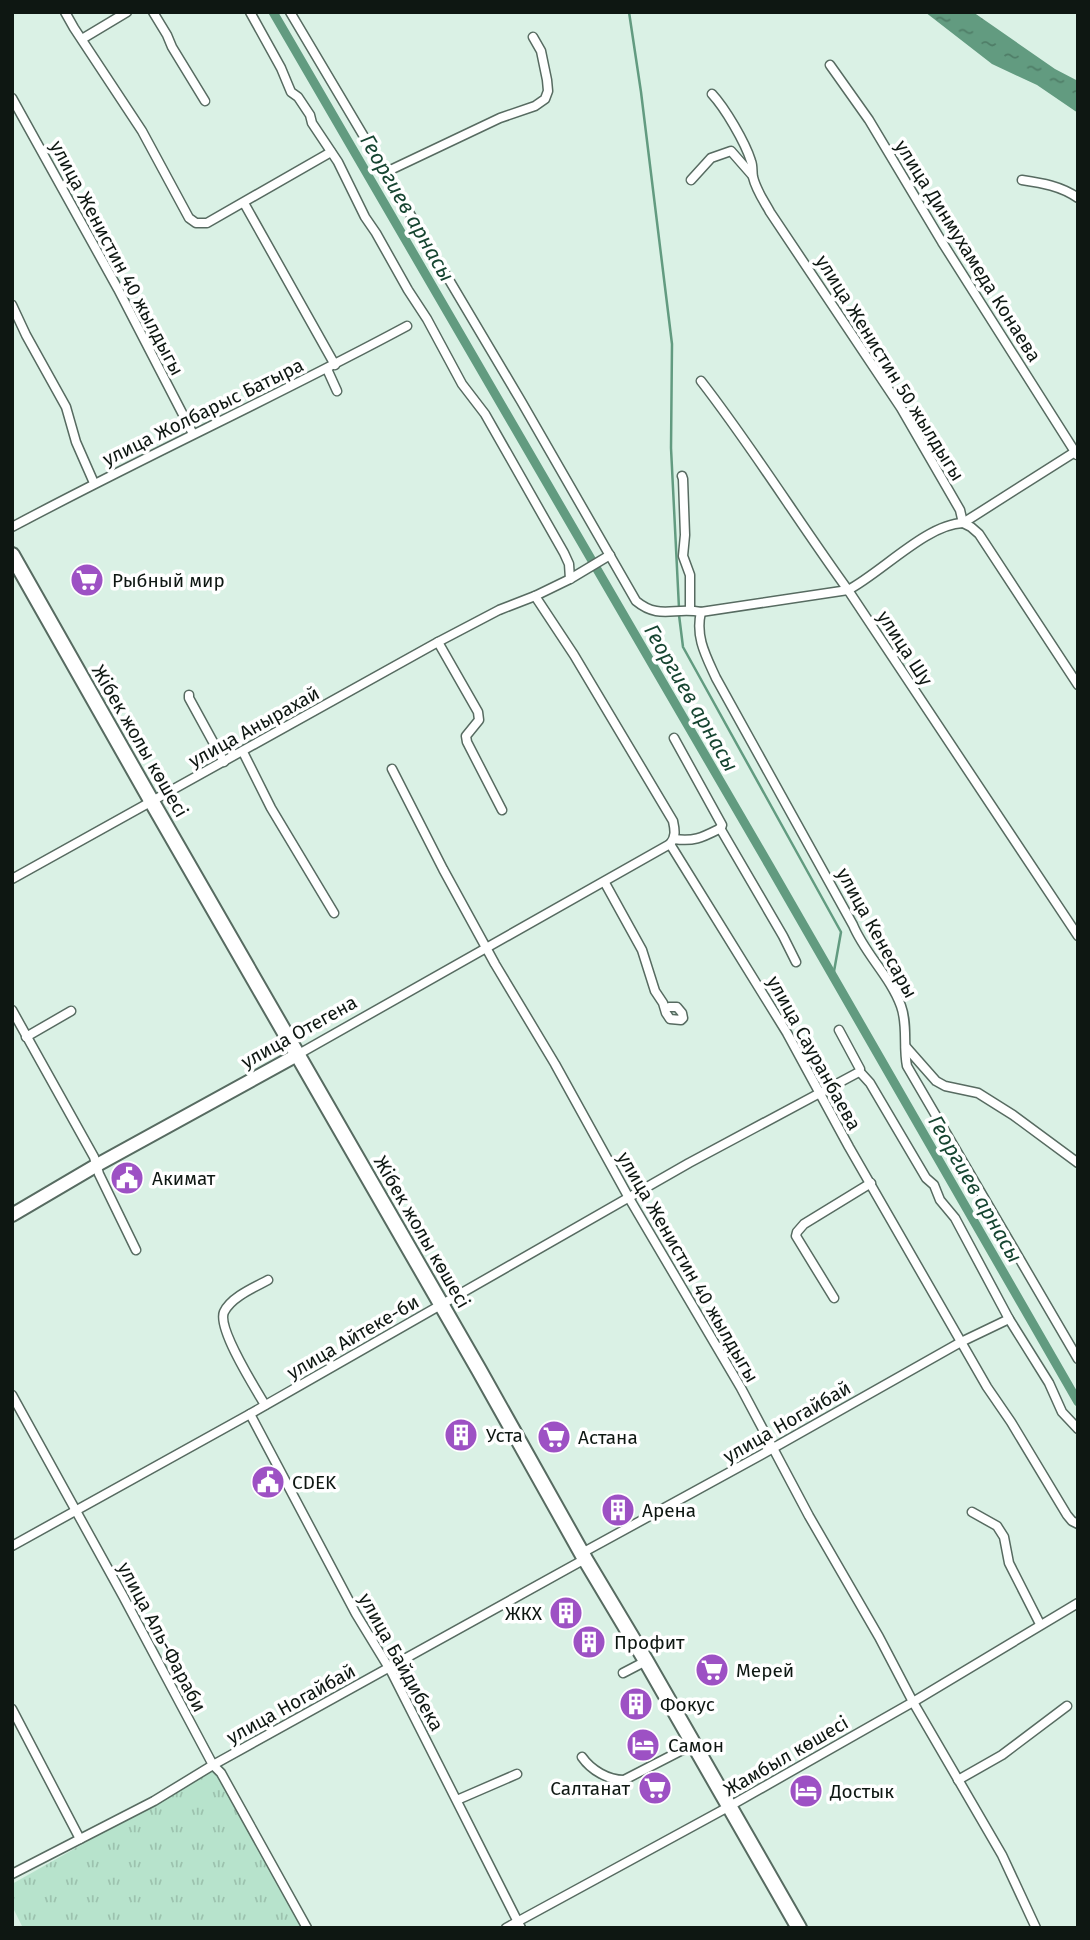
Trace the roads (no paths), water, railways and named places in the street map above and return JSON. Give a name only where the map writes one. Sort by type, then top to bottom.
[{"type":"highway","name":"Жібек жолы көшесі","points":[[12,555],[583,1556],[799,1928]]},
{"type":"main road","name":"улица Отегена","points":[[12,1214],[297,1055]]},
{"type":"street","points":[[65,12],[142,131],[189,218],[196,223],[203,224],[244,203],[331,152]]},
{"type":"street","points":[[82,39],[127,12]]},
{"type":"street","points":[[153,12],[205,101]]},
{"type":"street","points":[[250,12],[291,92],[298,97],[310,115],[365,217],[472,398],[485,414],[564,553],[573,577]]},
{"type":"street","points":[[294,14],[384,173],[521,401],[636,601],[647,610],[701,612],[848,590],[865,582],[938,529],[963,523],[1077,453]]},
{"type":"street","points":[[384,173],[500,118],[535,106],[545,99],[548,91],[547,80],[541,51],[533,37]]},
{"type":"street","name":"улица Динмухамеда Конаева","points":[[830,65],[869,120],[942,242],[1077,453]]},
{"type":"street","name":"улица Женистин 50 жылдыгы","points":[[712,94],[748,152],[758,190],[901,408],[960,510],[963,523],[978,534],[1078,685]]},
{"type":"street","name":"улица Женистин 40 жылдыгы","points":[[12,98],[118,289],[193,434]]},
{"type":"street","points":[[691,180],[711,158],[730,151],[752,175]]},
{"type":"street","points":[[1022,180],[1047,183],[1078,198]]},
{"type":"street","points":[[244,203],[331,367],[337,391]]},
{"type":"street","points":[[12,305],[66,407],[76,442],[94,483]]},
{"type":"street","name":"улица Жолбарыс Батыра","points":[[12,527],[407,326]]},
{"type":"street","name":"улица Шу","points":[[701,381],[736,427],[848,590],[1078,936]]},
{"type":"street","points":[[682,476],[685,513],[683,556],[690,575],[690,610]]},
{"type":"street","name":"улица Анырахай","points":[[12,879],[438,642],[499,610],[573,577],[610,555]]},
{"type":"street","name":"улица Сауранбаева","points":[[535,596],[574,655],[673,821],[675,832],[672,842],[780,1022],[961,1342],[1067,1515],[1078,1524]]},
{"type":"street","name":"улица Кенесары","points":[[701,612],[699,638],[716,678],[860,942],[895,992],[903,1009],[906,1047],[904,1054],[907,1066],[1078,1359]]},
{"type":"street","points":[[438,642],[478,712],[479,720],[469,730],[467,743],[502,810]]},
{"type":"street","points":[[190,695],[189,698],[224,762]]},
{"type":"street","points":[[674,738],[720,820],[720,828],[796,962]]},
{"type":"street","points":[[243,752],[271,808],[334,913]]},
{"type":"street","name":"улица Женистин 40 жылдыгы","points":[[391,769],[487,949],[741,1388],[809,1516],[879,1637],[912,1702],[1002,1855],[1036,1928]]},
{"type":"street","points":[[672,842],[692,841],[720,828]]},
{"type":"street","name":"улица Отегена","points":[[297,1055],[605,883],[672,842]]},
{"type":"street","points":[[605,883],[642,950],[655,991],[666,1009]]},
{"type":"street","points":[[12,1010],[97,1165],[135,1250]]},
{"type":"street","points":[[26,1037],[71,1011]]},
{"type":"street","points":[[839,1030],[860,1072],[870,1083],[926,1178],[934,1185],[940,1200],[955,1218],[1009,1320],[1049,1383],[1066,1419],[1078,1429]]},
{"type":"street","points":[[906,1047],[936,1081],[945,1086],[978,1093],[1078,1163]]},
{"type":"street","name":"улица Айтеке-би","points":[[12,1546],[629,1198],[860,1072]]},
{"type":"street","points":[[834,1298],[796,1236],[797,1232],[804,1224],[871,1183]]},
{"type":"street","points":[[265,1405],[230,1340],[223,1315],[236,1299],[268,1280]]},
{"type":"street","name":"улица Ногайбай","points":[[12,1874],[153,1801],[961,1342],[1009,1320]]},
{"type":"street","name":"улица Аль-Фараби","points":[[12,1395],[213,1765],[221,1773],[307,1928]]},
{"type":"street","name":"улица Байдибека","points":[[250,1414],[356,1614],[388,1668],[519,1925]]},
{"type":"street","points":[[972,1512],[996,1525],[1004,1537],[1009,1563],[1040,1624]]},
{"type":"street","name":"Жамбыл көшесі","points":[[506,1928],[519,1925],[730,1806],[1078,1603]]},
{"type":"street","points":[[623,1673],[646,1661]]},
{"type":"street","points":[[958,1780],[1002,1755],[1067,1706]]},
{"type":"street","points":[[12,1709],[80,1839]]},
{"type":"street","points":[[582,1756],[594,1770],[624,1780],[694,1744]]},
{"type":"street","points":[[457,1800],[517,1774]]},
{"type":"water","points":[[925,12],[973,12],[1055,69],[1078,81],[1078,113],[1037,85],[992,64]]},
{"type":"waterway","name":"Георгиев арнасы","points":[[273,12],[1078,1402]]},
{"type":"waterway","points":[[629,12],[672,344],[671,448],[679,608]]},
{"type":"waterway","points":[[679,615],[683,647],[841,932],[833,977]]},
{"type":"place","name":"Рыбный мир","points":[[87,580]]},
{"type":"place","name":"Акимат","points":[[127,1178]]},
{"type":"place","name":"Уста","points":[[461,1435]]},
{"type":"place","name":"Астана","points":[[554,1437]]},
{"type":"place","name":"CDEK","points":[[268,1482]]},
{"type":"place","name":"Арена","points":[[618,1510]]},
{"type":"place","name":"ЖКХ","points":[[566,1613]]},
{"type":"place","name":"Профит","points":[[589,1642]]},
{"type":"place","name":"Мерей","points":[[712,1670]]},
{"type":"place","name":"Фокус","points":[[636,1704]]},
{"type":"place","name":"Самон","points":[[643,1745]]},
{"type":"place","name":"Салтанат","points":[[655,1788]]},
{"type":"place","name":"Достык","points":[[806,1791]]}]
